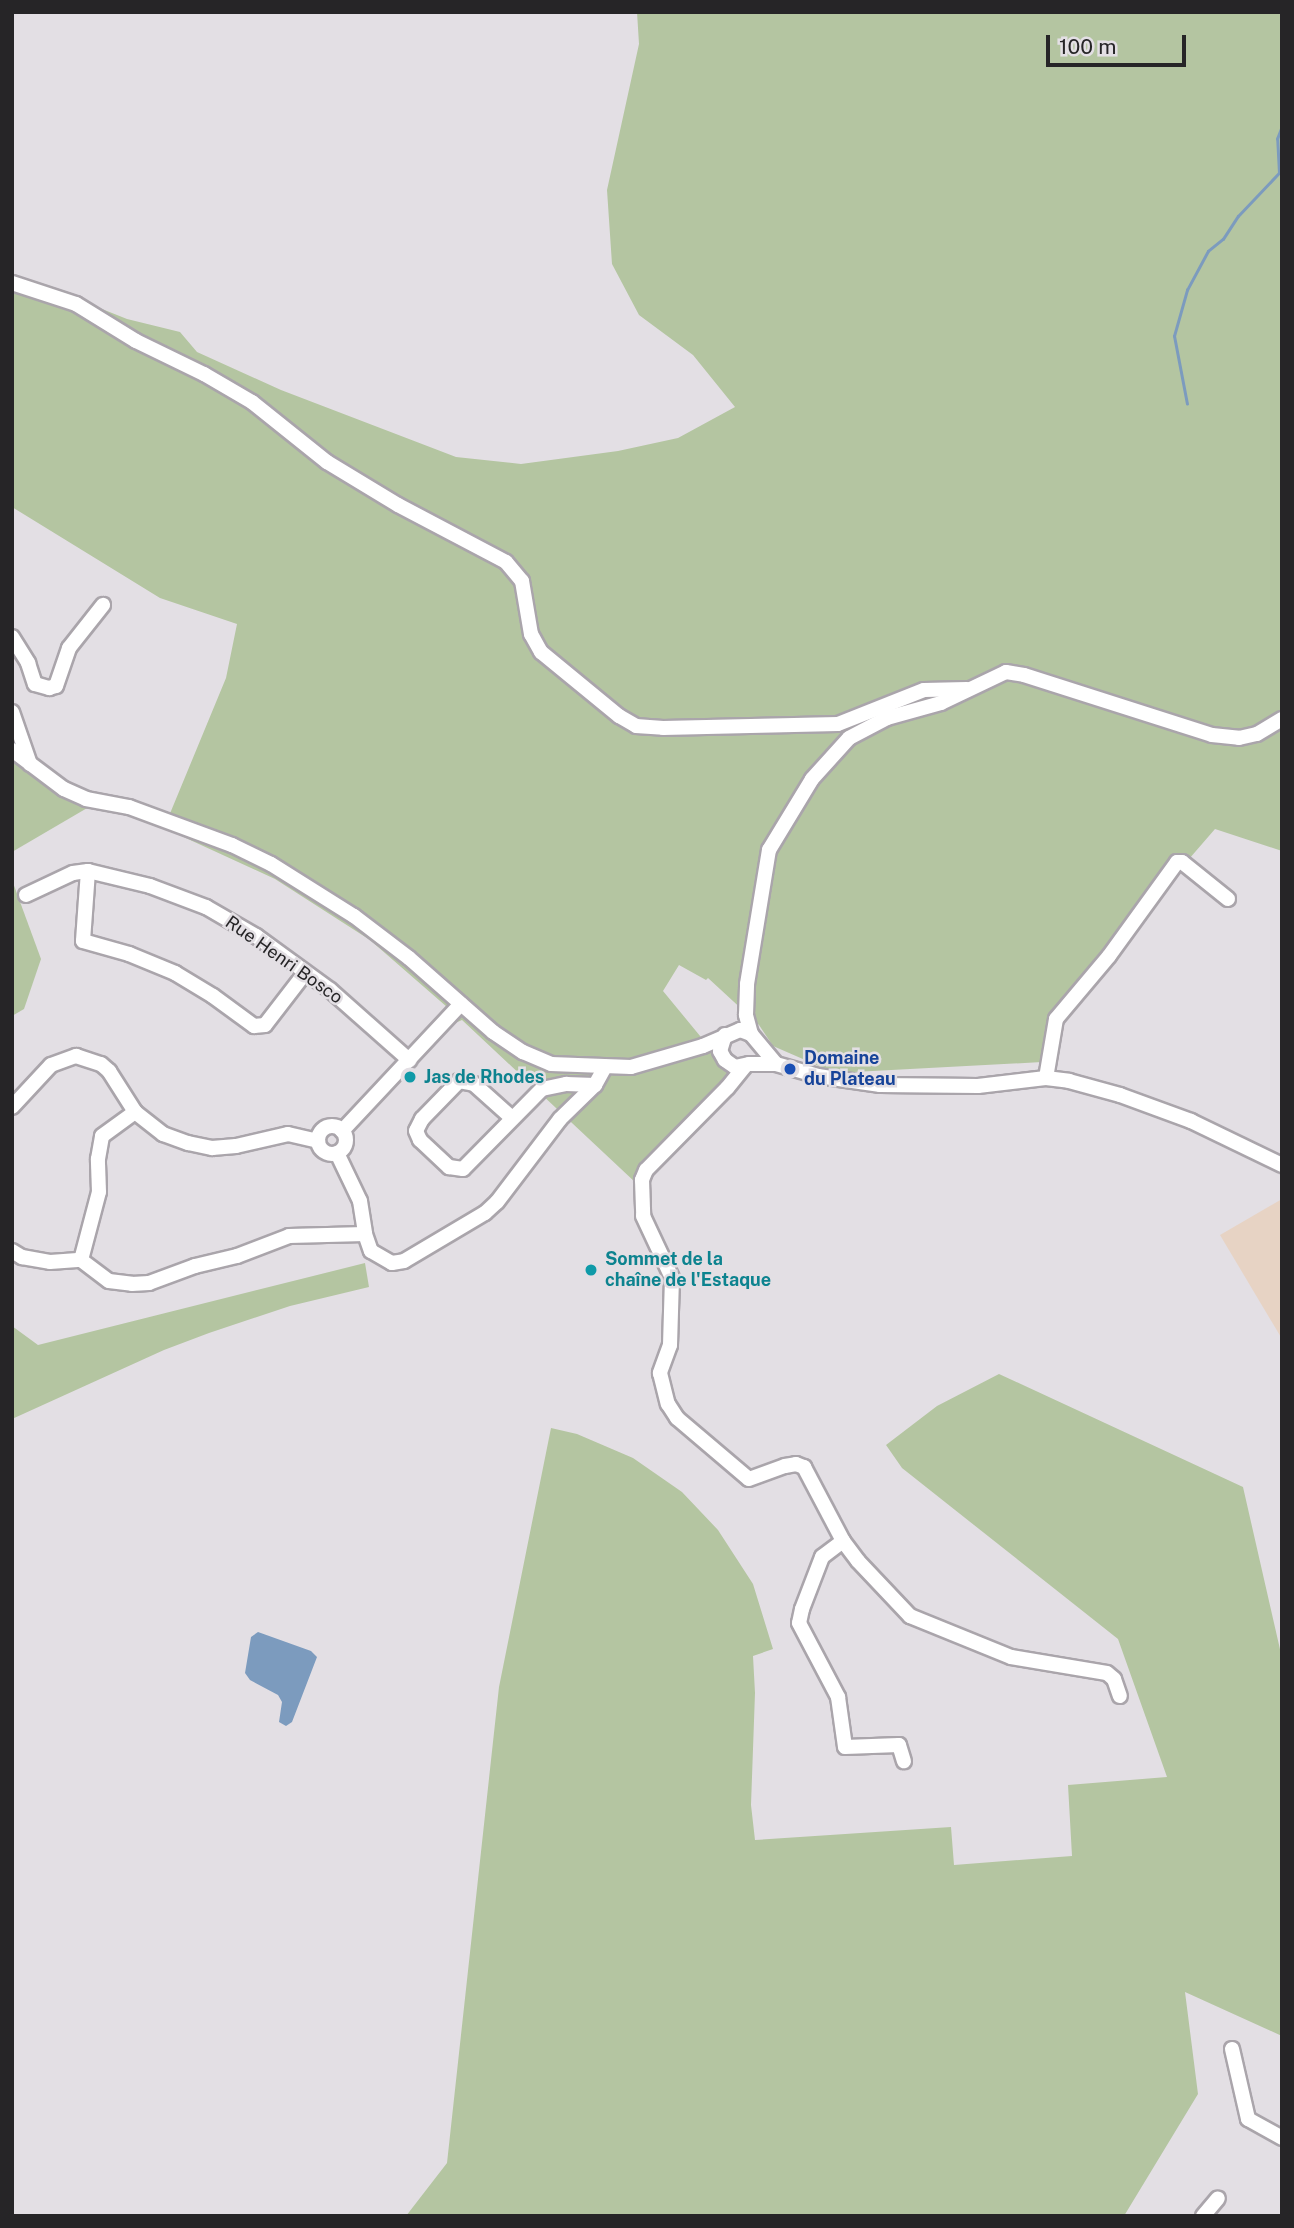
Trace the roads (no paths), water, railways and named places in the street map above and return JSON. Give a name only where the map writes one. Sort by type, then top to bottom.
[{"type":"street","points":[[12,283],[83,307],[136,341],[204,374],[252,402],[327,462],[398,505],[506,562],[522,581],[531,634],[541,652],[628,722],[646,728],[838,724],[926,690],[967,689]]},
{"type":"street","points":[[12,637],[28,663],[35,684],[49,688],[56,686],[69,648],[103,606]]},
{"type":"street","points":[[1120,1696],[1114,1679],[1107,1673],[1011,1657],[910,1616],[858,1561],[843,1541],[804,1467],[796,1464],[785,1466],[748,1479],[677,1418],[668,1404],[660,1373],[670,1345],[672,1278],[643,1216],[640,1198],[646,1170],[734,1081],[741,1065],[756,1056],[746,1015],[750,960],[760,920],[765,862],[772,842],[812,779],[842,743],[887,718],[931,706],[997,675],[1014,673],[1186,728],[1240,738],[1257,734],[1282,719]]},
{"type":"street","points":[[926,690],[935,696],[931,706]]},
{"type":"street","points":[[887,718],[910,695]]},
{"type":"street","points":[[12,712],[30,764]]},
{"type":"street","points":[[12,750],[64,789],[86,799],[129,807],[232,845],[271,864],[354,916],[493,1032],[523,1052],[551,1064],[631,1067],[703,1046],[725,1035],[749,1036],[776,1064]]},
{"type":"street","points":[[1046,1078],[1056,1019],[1109,956],[1177,862],[1182,862],[1228,899]]},
{"type":"street","points":[[88,872],[83,941],[129,954],[174,972],[214,996],[254,1026],[265,1025],[305,973]]},
{"type":"street","name":"Rue Henri Bosco","points":[[26,895],[72,873],[88,872],[150,886],[206,907],[256,936],[330,990],[409,1060]]},
{"type":"street","points":[[342,1131],[461,1004]]},
{"type":"street","points":[[720,1051],[725,1035]]},
{"type":"street","points":[[703,1046],[720,1051],[741,1065],[776,1064],[818,1076],[880,1085],[978,1086],[1046,1078],[1120,1094],[1191,1121],[1282,1165]]},
{"type":"street","points":[[12,1107],[51,1065],[76,1056],[89,1058],[109,1071],[135,1112],[163,1134],[212,1148],[236,1146],[276,1135],[306,1136],[318,1141],[324,1151],[337,1153]]},
{"type":"street","points":[[337,1153],[360,1201],[365,1234],[371,1251],[380,1259],[398,1263],[485,1213],[498,1202],[560,1119],[595,1085],[605,1067]]},
{"type":"street","points":[[512,1118],[474,1084],[459,1081],[422,1118],[416,1131],[420,1140],[449,1167],[463,1169],[542,1088],[566,1084],[595,1085]]},
{"type":"street","points":[[81,1261],[99,1192],[98,1159],[102,1136],[135,1112]]},
{"type":"street","points":[[318,1141],[325,1128],[334,1127],[342,1131]]},
{"type":"street","points":[[337,1153],[345,1145],[342,1131]]},
{"type":"street","points":[[12,1251],[22,1257],[50,1262],[81,1261],[109,1281],[149,1283],[195,1266],[237,1256],[289,1236],[365,1234]]},
{"type":"street","points":[[843,1541],[822,1557],[799,1623],[838,1697],[845,1747],[899,1745],[904,1761]]},
{"type":"street","points":[[1232,2049],[1248,2119],[1282,2138]]},
{"type":"street","points":[[1203,2216],[1218,2199]]},
{"type":"water","points":[[258,1632],[311,1651],[317,1657],[292,1722],[286,1726],[279,1722],[282,1702],[278,1695],[250,1680],[245,1673],[251,1637]]},
{"type":"waterway","points":[[1187,404],[1174,336],[1187,290],[1208,251],[1223,239],[1238,216],[1279,173],[1277,139],[1282,126]]},
{"type":"place","name":"Domaine du Plateau","points":[[790,1069]]},
{"type":"place","name":"Jas de Rhodes","points":[[410,1077]]},
{"type":"place","name":"Sommet de la chaîne de l'Estaque","points":[[591,1270]]}]
